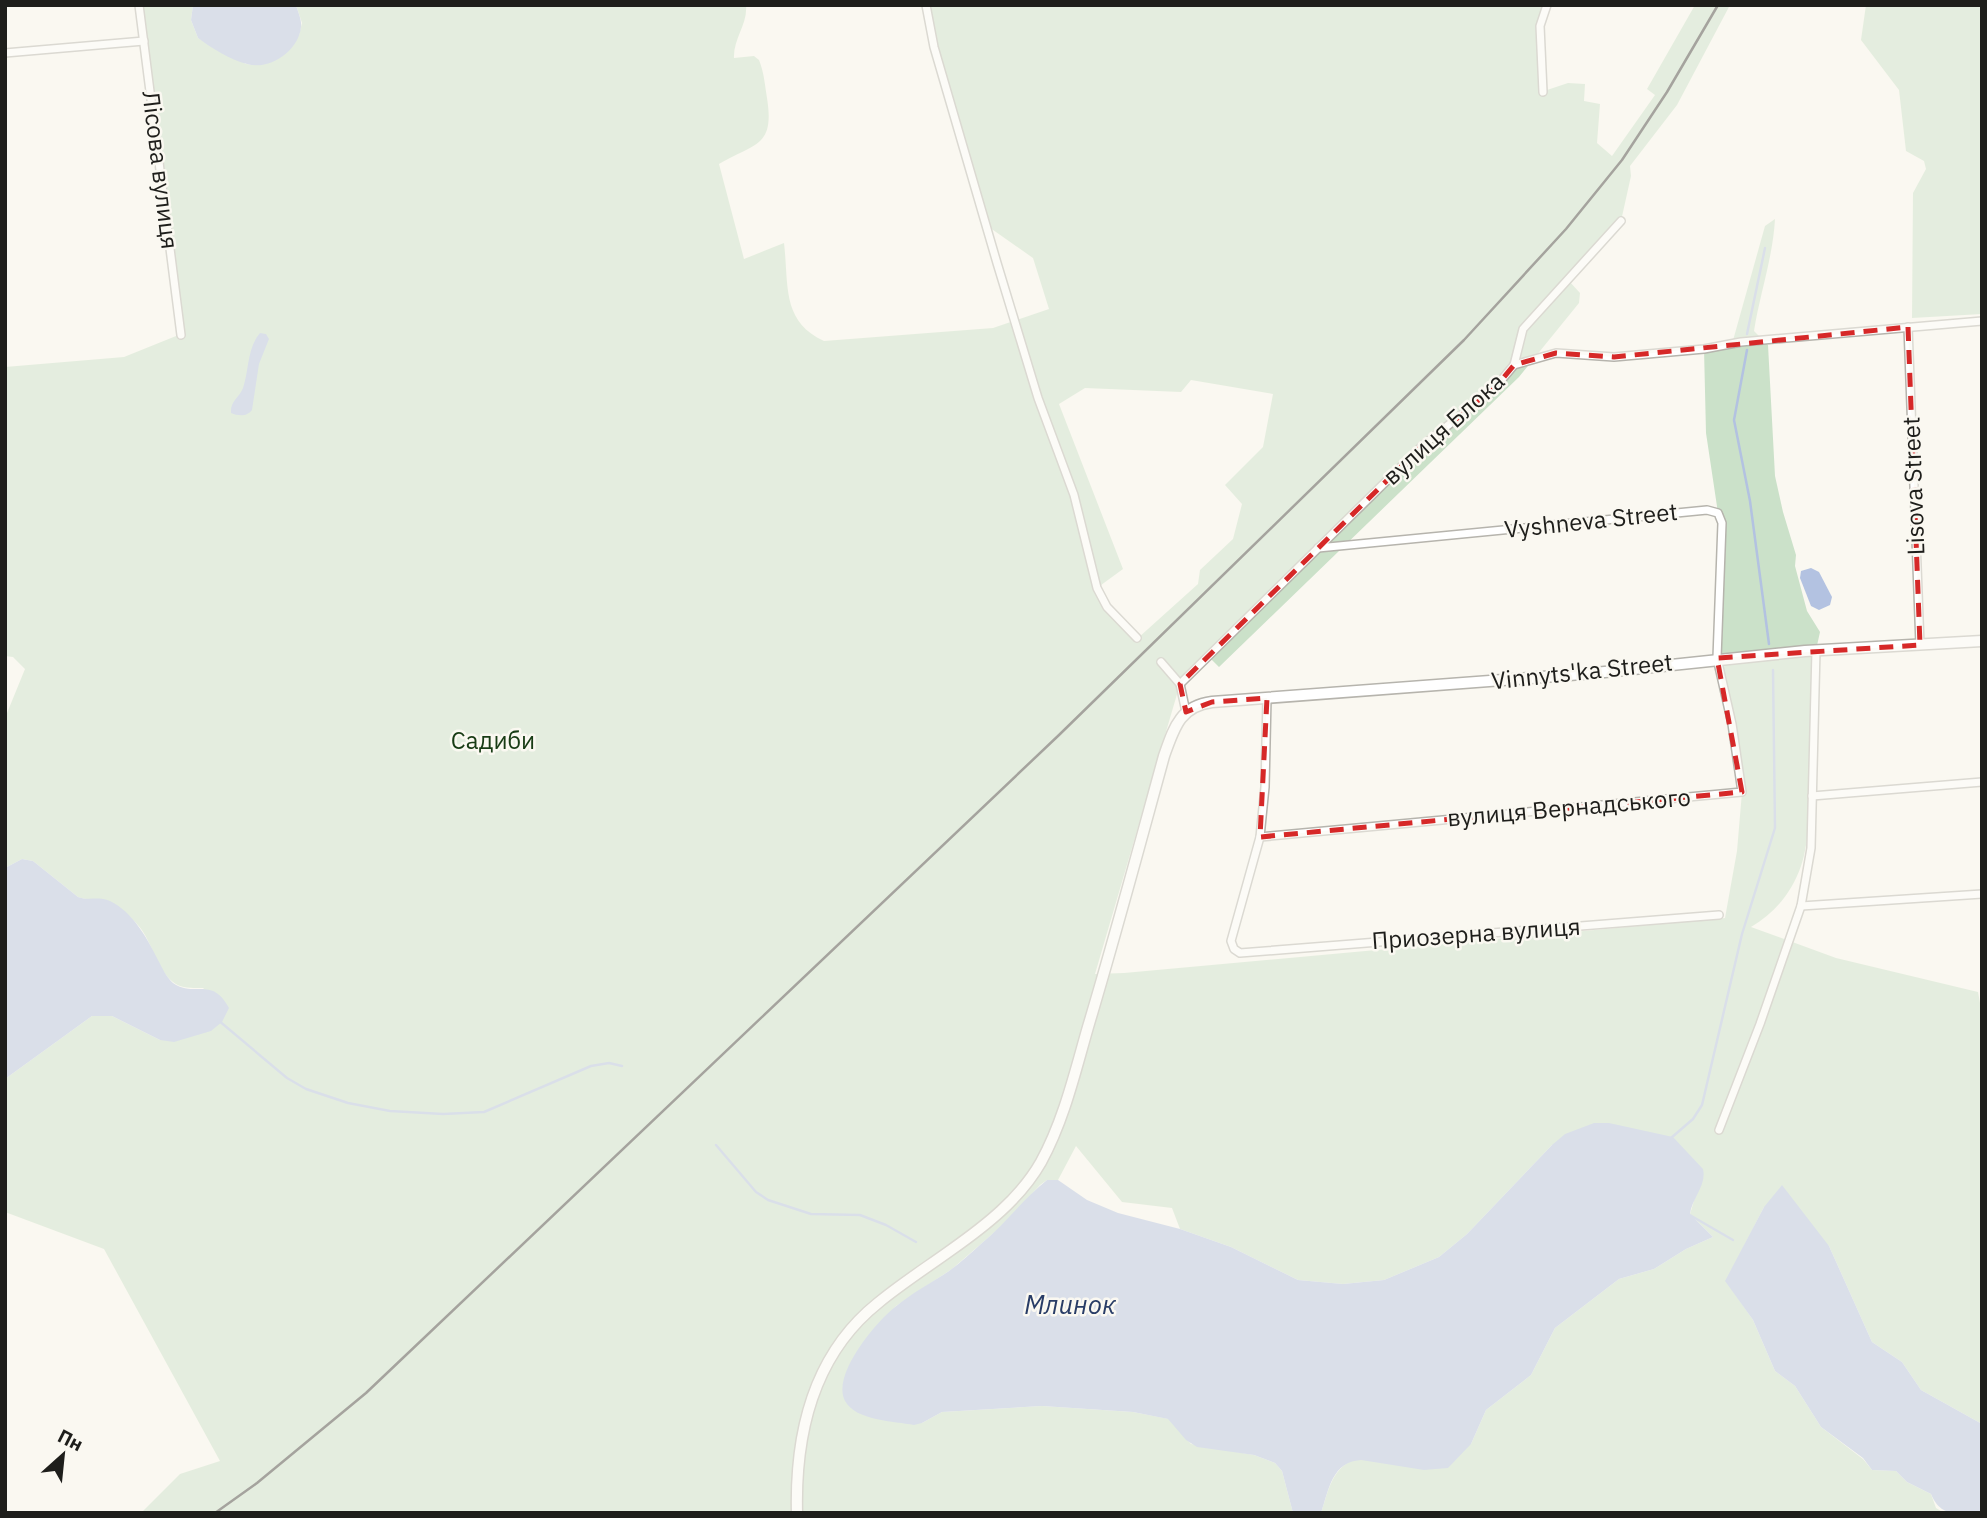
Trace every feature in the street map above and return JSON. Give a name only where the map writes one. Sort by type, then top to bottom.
[{"type":"street","name":"Лісова вулиця","points":[[139,5],[181,335]]},
{"type":"street","points":[[926,5],[934,47],[997,263],[1038,398],[1074,495],[1097,588],[1107,607],[1137,638]]},
{"type":"street","points":[[1543,92],[1540,26],[1547,5]]},
{"type":"street","points":[[5,53],[144,41]]},
{"type":"street","points":[[1514,365],[1523,330],[1620,221]]},
{"type":"street","name":"вулиця Блока","points":[[1180,684],[1422,446],[1494,389],[1514,365],[1556,354],[1614,357],[1982,321]]},
{"type":"street","name":"Lisova Street","points":[[1908,327],[1920,645]]},
{"type":"street","name":"Vyshneva Street","points":[[1318,548],[1707,510],[1718,513],[1722,523],[1717,658]]},
{"type":"street","name":"Vinnyts'ka Street","points":[[1186,712],[1198,704],[1595,673],[1717,658],[1816,650],[1982,641]]},
{"type":"street","points":[[1719,1130],[1801,906],[1811,848],[1816,650]]},
{"type":"street","name":"вулиця Вернадського","points":[[1260,837],[1742,792],[1732,724],[1717,658]]},
{"type":"street","points":[[797,1513],[799,1461],[806,1413],[817,1381],[831,1356],[854,1326],[877,1303],[964,1241],[1007,1205],[1031,1177],[1045,1154],[1067,1097],[1098,994],[1164,756],[1186,712],[1180,684],[1161,662]]},
{"type":"street","points":[[1260,837],[1265,787],[1267,698]]},
{"type":"street","points":[[1812,796],[1982,782]]},
{"type":"street","name":"Приозерна вулиця","points":[[1260,837],[1231,941],[1234,949],[1240,953],[1719,915]]},
{"type":"street","points":[[1801,906],[1982,894]]},
{"type":"highlighted area","points":[[1908,327],[1920,645],[1717,658],[1742,792],[1260,837],[1267,698],[1212,702],[1186,712],[1180,684],[1422,446],[1494,389],[1514,365],[1556,353],[1614,357]]},
{"type":"green space","name":"Садиби","points":[[139,5],[193,5],[191,20],[198,38],[246,64],[256,65],[299,35],[302,23],[296,5],[746,5],[745,19],[734,58],[754,56],[759,60],[767,98],[768,126],[759,142],[719,164],[744,259],[784,243],[788,287],[794,312],[810,333],[824,341],[993,328],[1049,309],[1033,258],[986,225],[926,5],[1547,5],[1541,18],[1544,91],[1568,83],[1585,84],[1584,101],[1600,104],[1597,143],[1612,156],[1655,95],[1647,89],[1695,5],[1730,5],[1677,105],[1630,166],[1631,176],[1621,221],[1569,281],[1580,293],[1579,303],[1519,377],[1219,667],[1208,656],[1180,684],[1095,974],[1725,918],[1737,851],[1742,792],[1717,658],[1722,523],[1718,513],[1706,433],[1704,349],[1732,344],[1765,226],[1775,219],[1772,247],[1754,331],[1768,345],[1775,476],[1796,555],[1795,566],[1807,611],[1820,632],[1816,650],[1813,780],[1804,855],[1788,893],[1768,915],[1751,927],[1836,958],[1978,992],[1982,1004],[1982,1424],[1921,1390],[1902,1362],[1872,1342],[1829,1246],[1764,1207],[1726,1281],[1753,1320],[1775,1371],[1795,1386],[1821,1427],[1863,1459],[1872,1470],[1896,1471],[1907,1482],[1931,1494],[1936,1508],[1944,1513],[1321,1513],[1335,1476],[1353,1460],[1471,1444],[1486,1410],[1531,1375],[1555,1328],[1619,1279],[1654,1269],[1686,1249],[1713,1237],[1690,1214],[1696,1194],[1552,1145],[1467,1234],[1439,1257],[1384,1280],[1343,1284],[1298,1280],[1231,1247],[1180,1229],[1172,1208],[1122,1202],[1076,1146],[1058,1180],[1047,1180],[1040,1185],[1004,1224],[952,1269],[896,1306],[858,1350],[922,1423],[942,1412],[1042,1406],[1133,1412],[1169,1419],[1191,1444],[1254,1455],[1275,1463],[1282,1471],[1293,1513],[141,1513],[180,1474],[220,1461],[104,1249],[5,1212],[5,1079],[92,1016],[112,1016],[160,1040],[204,988],[183,987],[168,978],[139,926],[114,904],[105,900],[78,897],[33,861],[22,859],[5,868],[5,718],[25,669],[13,657],[5,656],[5,367],[124,357],[181,334]],"holes":[[[1191,380],[1273,394],[1263,447],[1225,485],[1242,504],[1233,539],[1200,570],[1198,584],[1138,638],[1103,601],[1097,588],[1123,569],[1059,404],[1085,388],[1181,392]]]},
{"type":"green space","points":[[1866,5],[1982,5],[1982,314],[1912,318],[1913,193],[1926,169],[1924,161],[1906,151],[1899,90],[1861,40]]},
{"type":"water","points":[[193,5],[296,5],[301,27],[295,43],[282,57],[265,64],[247,64],[234,60],[198,38],[191,20]]},
{"type":"water","points":[[260,333],[266,334],[269,339],[259,364],[252,410],[245,415],[231,413],[232,405],[243,388],[250,353]]},
{"type":"water","points":[[1811,568],[1819,572],[1832,597],[1830,605],[1819,610],[1811,606],[1800,578],[1801,571]]},
{"type":"water","points":[[22,859],[33,861],[78,897],[110,901],[126,912],[144,935],[173,983],[189,989],[210,990],[223,998],[229,1008],[222,1022],[211,1031],[174,1042],[160,1040],[112,1016],[92,1016],[5,1079],[5,868]]},
{"type":"water","name":"Млинок","points":[[1594,1123],[1609,1123],[1673,1137],[1703,1169],[1703,1181],[1690,1214],[1713,1237],[1686,1249],[1654,1269],[1619,1279],[1555,1328],[1531,1375],[1486,1410],[1471,1444],[1448,1468],[1424,1470],[1361,1460],[1351,1462],[1333,1478],[1321,1513],[1293,1513],[1282,1471],[1275,1463],[1254,1455],[1197,1447],[1186,1440],[1168,1419],[1133,1412],[1042,1406],[942,1412],[914,1425],[866,1416],[850,1408],[845,1401],[842,1390],[844,1377],[858,1350],[877,1324],[901,1302],[961,1261],[1047,1180],[1058,1180],[1087,1200],[1118,1213],[1180,1229],[1231,1247],[1298,1280],[1343,1284],[1384,1280],[1439,1257],[1467,1234],[1552,1145],[1565,1134]]},
{"type":"water","points":[[1782,1185],[1829,1246],[1872,1342],[1902,1362],[1921,1390],[1982,1424],[1982,1513],[1945,1511],[1931,1494],[1907,1482],[1896,1471],[1872,1470],[1863,1458],[1821,1427],[1795,1386],[1775,1371],[1753,1320],[1725,1281],[1764,1207]]},
{"type":"waterway","points":[[1747,334],[1765,248]]},
{"type":"waterway","points":[[1747,350],[1734,420],[1750,501],[1769,644]]},
{"type":"waterway","points":[[1671,1138],[1693,1119],[1702,1105],[1742,934],[1775,828],[1773,670]]},
{"type":"waterway","points":[[218,1020],[287,1078],[306,1089],[348,1103],[390,1111],[443,1114],[484,1112],[591,1066],[609,1063],[622,1066]]},
{"type":"waterway","points":[[716,1145],[756,1192],[768,1200],[811,1214],[860,1215],[886,1225],[916,1242]]},
{"type":"waterway","points":[[1688,1214],[1733,1240]]},
{"type":"railway","points":[[215,1513],[257,1483],[366,1393],[1059,735],[1464,340],[1566,229],[1622,160],[1667,92],[1718,5]]}]
